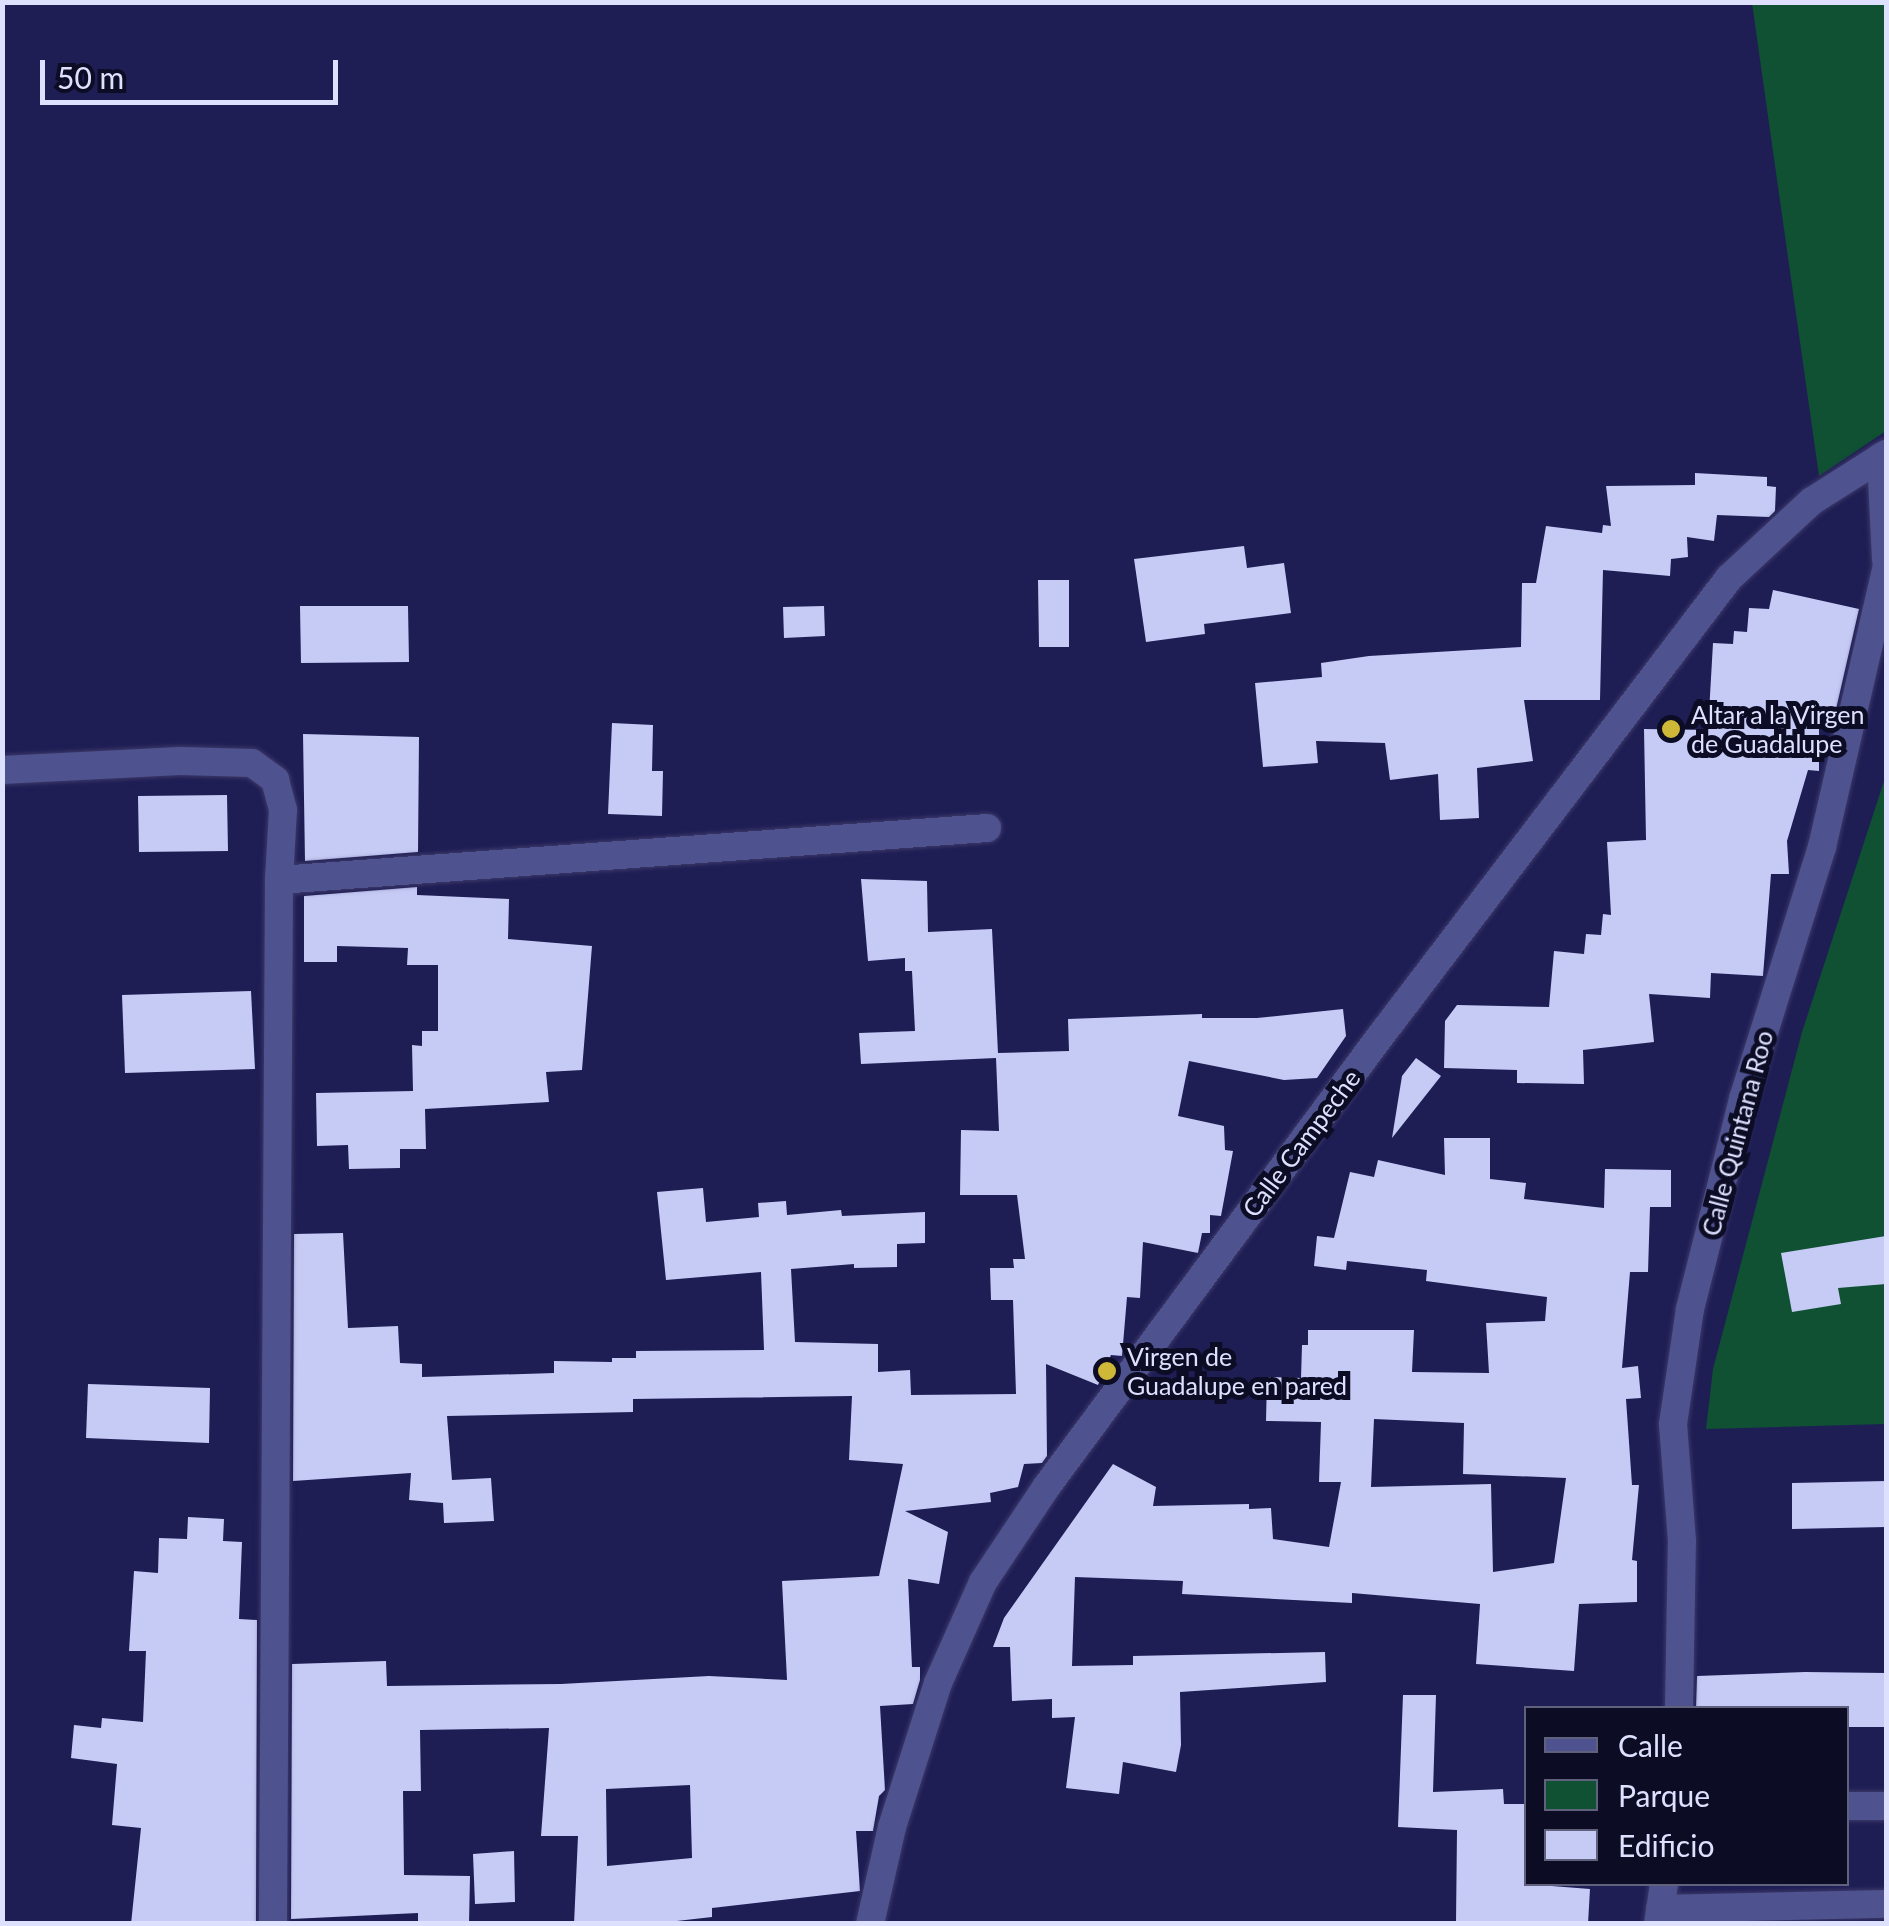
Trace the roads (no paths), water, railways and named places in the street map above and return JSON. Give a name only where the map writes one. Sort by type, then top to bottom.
[{"type":"street","points":[[1884,456],[1886,560]]},
{"type":"street","name":"Calle Campeche","points":[[870,1924],[892,1827],[938,1683],[983,1582],[1047,1486],[1379,1038],[1729,578],[1812,501],[1884,456]]},
{"type":"street","name":"Calle Quintana Roo","points":[[1679,1706],[1682,1541],[1673,1424],[1690,1310],[1743,1100],[1822,847],[1886,570]]},
{"type":"street","points":[[2,770],[180,762],[252,763],[275,780],[283,810],[279,880],[273,1924]]},
{"type":"street","points":[[279,880],[987,828]]},
{"type":"street","points":[[1849,1806],[1886,1806]]},
{"type":"street","points":[[1660,1905],[1886,1904]]},
{"type":"place","name":"Altar a la Virgen de Guadalupe","points":[[1671,729]]},
{"type":"place","name":"Virgen de Guadalupe en pared","points":[[1107,1371]]}]
